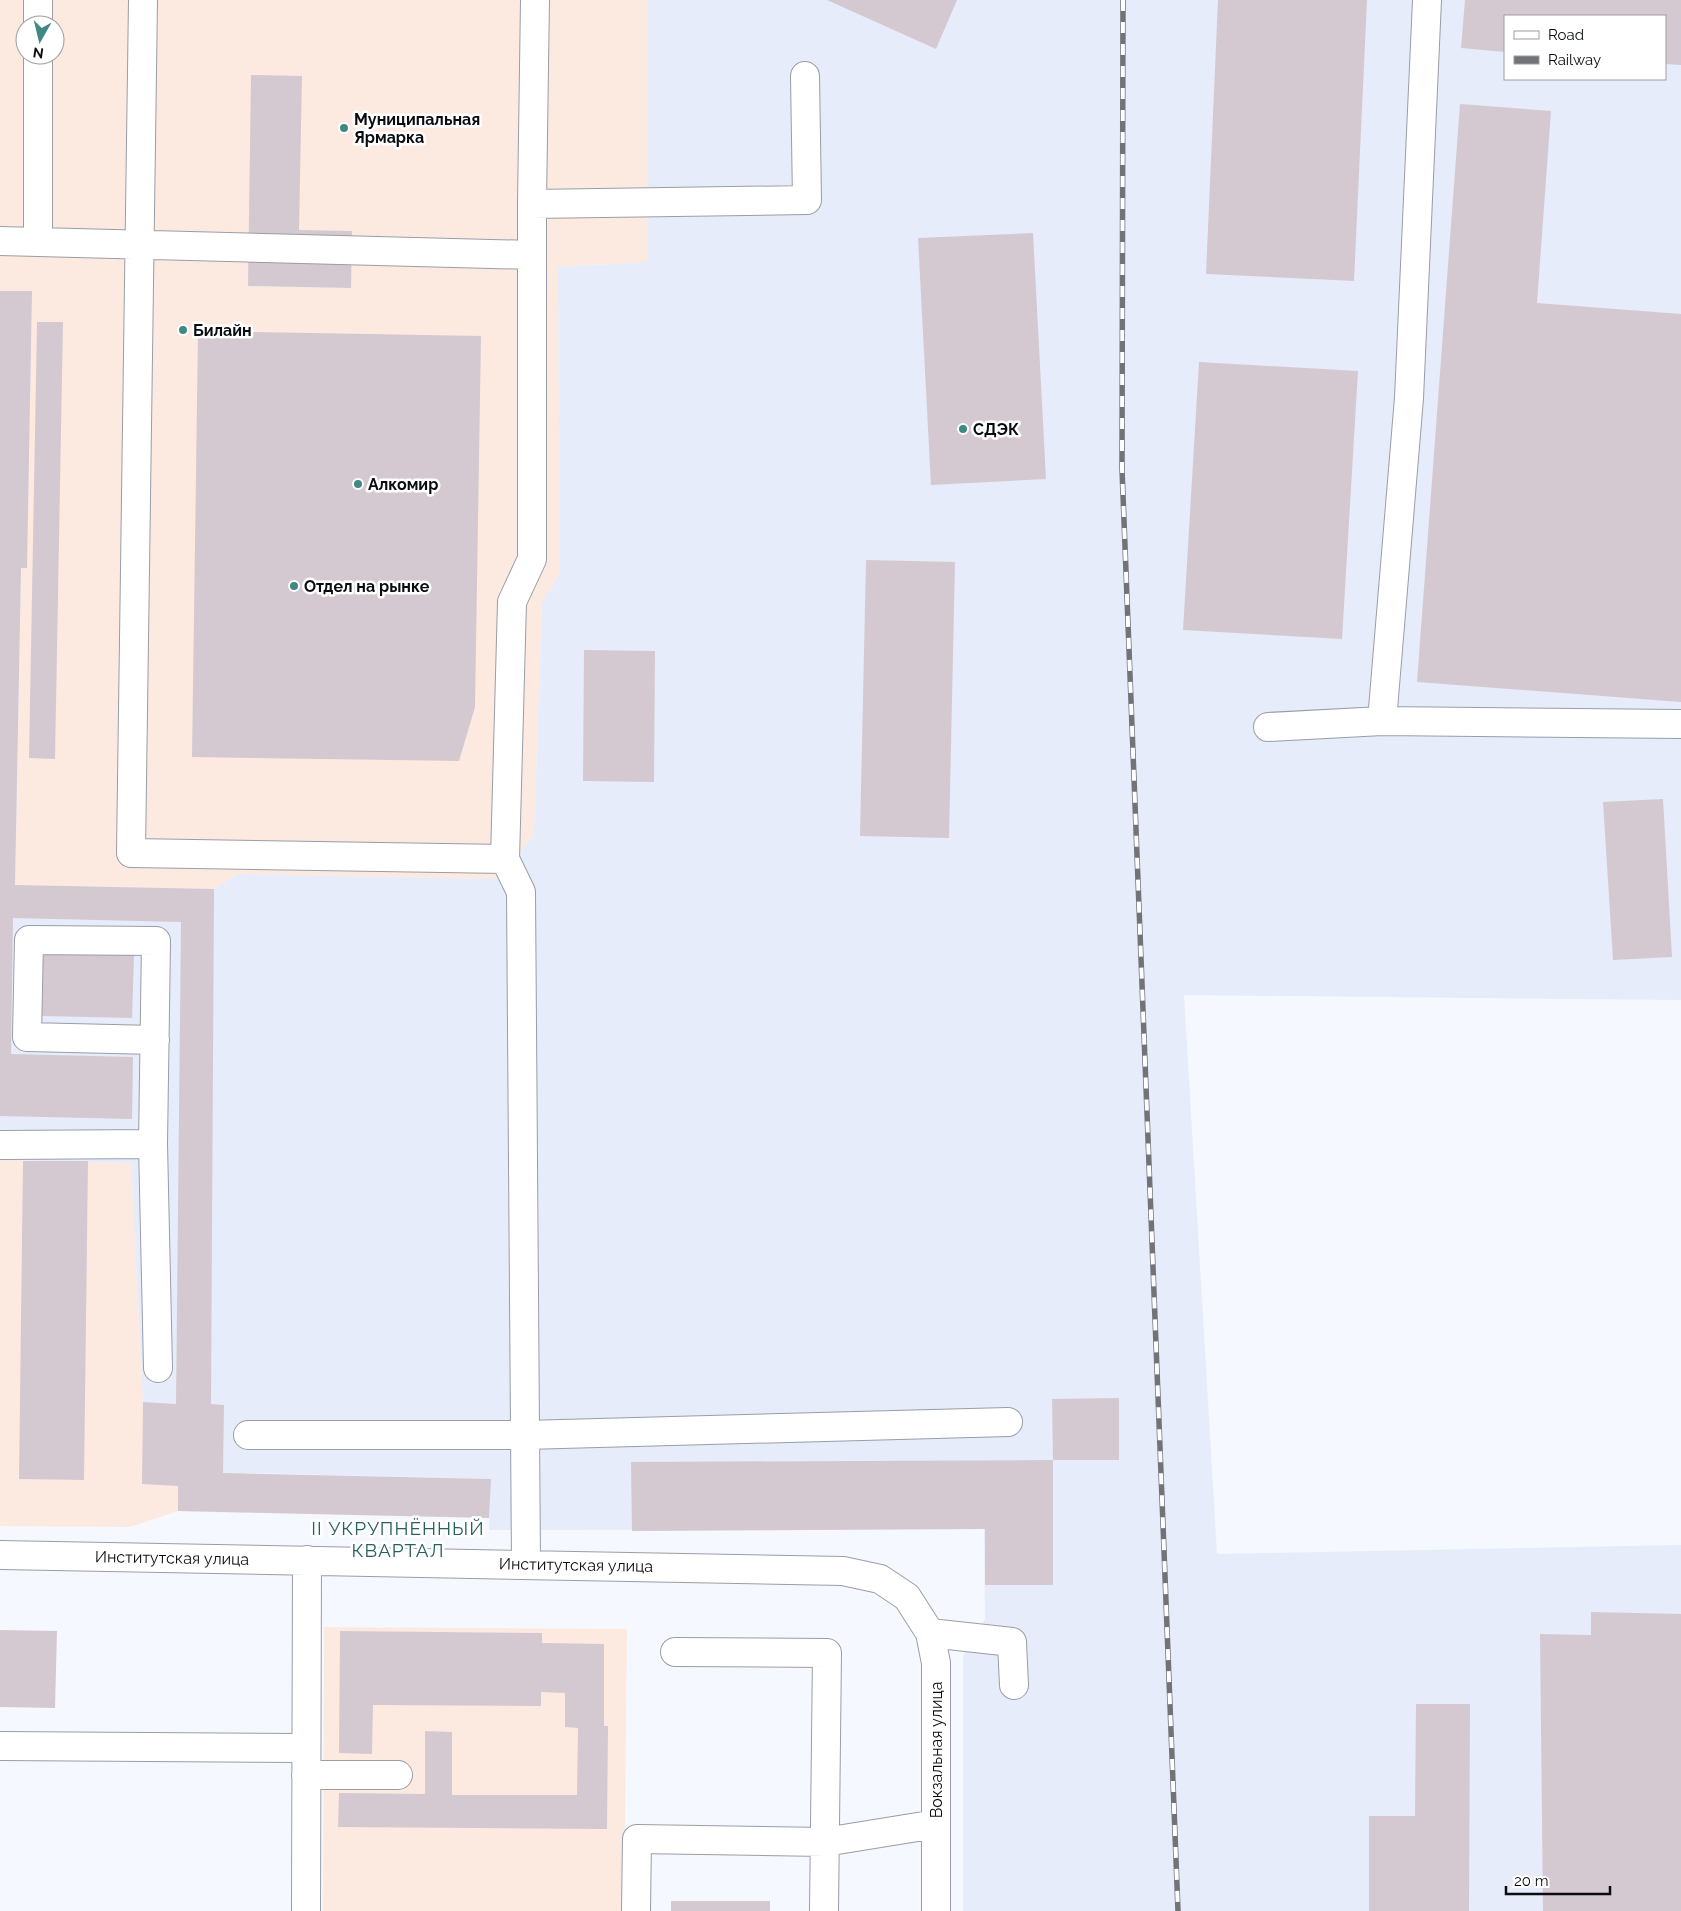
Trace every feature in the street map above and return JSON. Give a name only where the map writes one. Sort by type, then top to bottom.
[{"type":"street","points":[[38,0],[38,15]]},
{"type":"street","points":[[143,0],[138,244],[131,853],[505,859]]},
{"type":"street","points":[[526,1564],[521,892],[505,859],[512,602],[532,559],[532,204],[535,0]]},
{"type":"street","points":[[1382,721],[1410,398],[1427,0]]},
{"type":"street","points":[[38,65],[38,241]]},
{"type":"street","points":[[532,204],[807,200],[805,76]]},
{"type":"street","points":[[0,241],[532,255]]},
{"type":"street","points":[[1268,727],[1382,721],[1681,724]]},
{"type":"street","points":[[155,1040],[27,1038],[29,940],[156,941],[154,1144],[158,1368]]},
{"type":"street","points":[[0,1145],[154,1144]]},
{"type":"street","points":[[248,1435],[525,1435],[1008,1422]]},
{"type":"street","name":"Институтская улица","points":[[0,1555],[526,1564],[843,1572],[880,1579],[907,1597]]},
{"type":"street","points":[[306,1911],[307,1560]]},
{"type":"street","name":"Вокзальная улица","points":[[907,1597],[930,1633],[936,1663],[936,1911]]},
{"type":"street","points":[[930,1633],[1012,1642],[1014,1685]]},
{"type":"street","points":[[675,1652],[827,1653],[824,1911]]},
{"type":"street","points":[[0,1746],[306,1762],[398,1775]]},
{"type":"street","points":[[636,1911],[637,1839],[825,1842],[936,1824]]},
{"type":"shaded area","points":[[0,0],[648,0],[648,262],[558,267],[560,573],[542,603],[534,834],[499,879],[238,874],[214,889],[15,885],[21,568],[27,567],[32,292],[0,291]]},
{"type":"shaded area","points":[[648,0],[1681,0],[1681,1000],[1184,995],[1217,1554],[1681,1545],[1681,1911],[963,1911],[963,1656],[985,1619],[984,1529],[489,1530],[490,1479],[247,1473],[246,1513],[178,1511],[180,1404],[143,1402],[131,1163],[0,1160],[0,291],[32,291],[27,568],[21,568],[15,885],[214,889],[238,874],[498,879],[534,834],[542,603],[560,573],[558,267],[648,262]]},
{"type":"shaded area","points":[[0,1160],[131,1163],[143,1402],[180,1404],[178,1511],[130,1527],[0,1526]]},
{"type":"shaded area","points":[[324,1627],[627,1629],[624,1911],[323,1911]]},
{"type":"building","points":[[827,0],[957,0],[936,49]]},
{"type":"building","points":[[1218,0],[1367,0],[1354,281],[1206,274]]},
{"type":"building","points":[[1465,0],[1681,0],[1681,65],[1666,64],[1666,15],[1504,15],[1504,52],[1461,48]]},
{"type":"building","points":[[251,75],[302,76],[299,230],[352,231],[351,288],[248,286]]},
{"type":"building","points":[[1460,104],[1551,111],[1537,303],[1681,314],[1681,702],[1417,682]]},
{"type":"building","points":[[1033,233],[1046,479],[931,485],[918,238]]},
{"type":"building","points":[[0,291],[32,291],[27,568],[21,568],[15,885],[214,889],[211,1404],[224,1405],[223,1473],[491,1479],[489,1518],[178,1511],[178,1486],[142,1484],[143,1402],[176,1404],[181,922],[13,918],[11,1054],[133,1057],[132,1119],[0,1116]]},
{"type":"building","points":[[37,322],[63,322],[55,759],[29,758]]},
{"type":"building","points":[[198,331],[481,336],[475,707],[459,761],[192,757]]},
{"type":"building","points":[[1199,362],[1358,371],[1342,639],[1183,630]]},
{"type":"building","points":[[866,560],[955,562],[949,838],[860,836]]},
{"type":"building","points":[[584,650],[655,651],[654,782],[583,781]]},
{"type":"building","points":[[1663,799],[1672,957],[1613,960],[1603,802]]},
{"type":"building","points":[[43,953],[134,955],[132,1018],[42,1016]]},
{"type":"building","points":[[23,1161],[88,1161],[84,1480],[19,1479]]},
{"type":"building","points":[[1119,1398],[1119,1460],[1053,1460],[1052,1399]]},
{"type":"building","points":[[1053,1460],[1053,1585],[985,1585],[985,1529],[632,1531],[631,1462]]},
{"type":"building","points":[[1591,1612],[1681,1614],[1681,1911],[1543,1911],[1540,1634],[1591,1635]]},
{"type":"building","points":[[0,1630],[57,1631],[55,1708],[0,1707]]},
{"type":"building","points":[[340,1631],[542,1633],[542,1643],[604,1644],[604,1726],[608,1726],[607,1829],[338,1827],[339,1793],[425,1794],[425,1731],[452,1732],[452,1795],[577,1795],[578,1728],[565,1727],[565,1693],[541,1692],[541,1706],[373,1705],[372,1754],[339,1753]]},
{"type":"building","points":[[1416,1704],[1470,1704],[1469,1911],[1369,1911],[1369,1816],[1415,1816]]},
{"type":"building","points":[[671,1901],[770,1901],[770,1911],[671,1911]]},
{"type":"railway","points":[[1123,0],[1122,469],[1178,1911]]},
{"type":"place","name":"Муниципальная Ярмарка","points":[[344,128]]},
{"type":"place","name":"Билайн","points":[[183,330]]},
{"type":"place","name":"СДЭК","points":[[963,429]]},
{"type":"place","name":"Алкомир","points":[[358,484]]},
{"type":"place","name":"Отдел на рынке","points":[[294,586]]},
{"type":"district","name":"II УКРУПНЁННЫЙ КВАРТАЛ","points":[[398,1539]]}]
